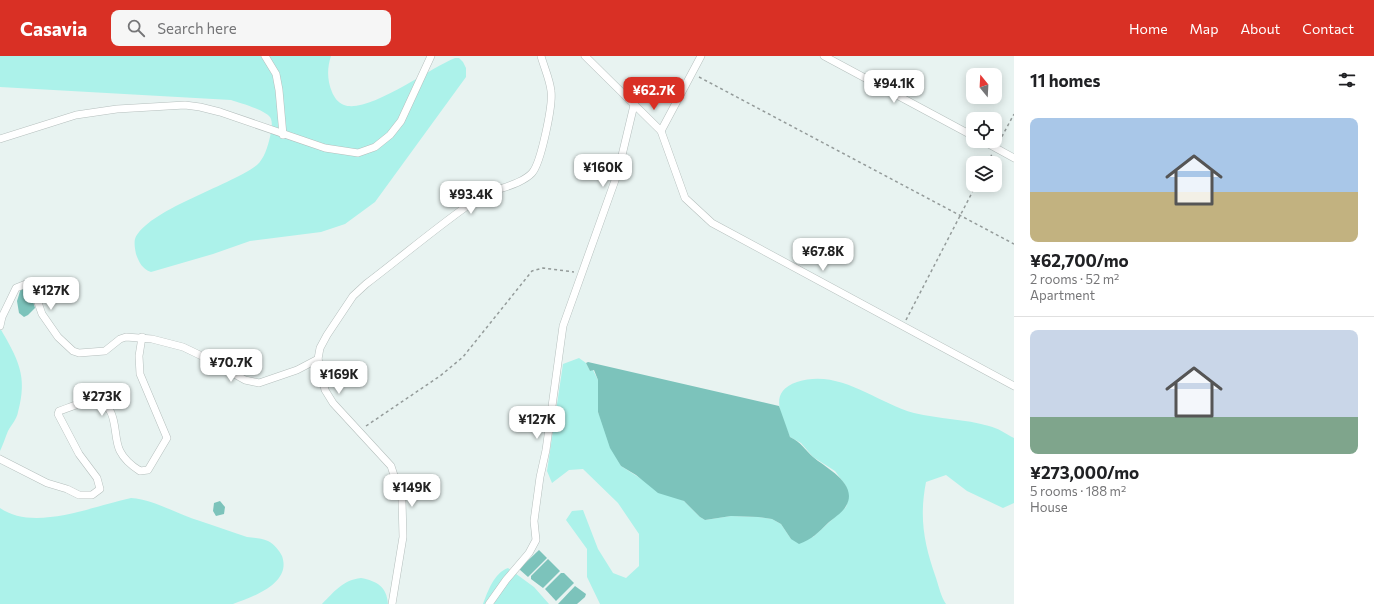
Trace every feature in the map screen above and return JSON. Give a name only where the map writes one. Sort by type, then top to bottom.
[{"type":"street","points":[[266,56],[276,74],[280,90],[283,135]]},
{"type":"street","points":[[0,139],[76,115],[118,109],[185,105],[220,112],[324,148],[358,153],[375,147],[390,134],[401,121],[431,56]]},
{"type":"street","points":[[392,604],[403,537],[402,500],[391,466],[333,403],[325,390],[318,359],[320,348],[353,296],[366,284],[479,198],[506,187],[531,174],[540,155],[550,104],[551,91],[541,56]]},
{"type":"street","points":[[585,56],[661,131],[685,198],[712,223],[902,327],[1014,386]]},
{"type":"street","points":[[661,131],[701,56]]},
{"type":"street","points":[[824,56],[966,132]]},
{"type":"street","points":[[489,604],[506,580],[529,553],[536,540],[534,521],[546,450],[563,326],[618,172],[634,106]]},
{"type":"street","points":[[996,148],[1014,158]]},
{"type":"street","points":[[0,326],[2,317],[16,288],[26,284],[34,291],[45,319],[58,337],[73,351],[100,353],[109,349],[120,339],[134,336],[142,337],[183,347],[252,383],[259,383],[297,370],[318,359]]},
{"type":"street","points":[[0,459],[47,483],[67,489],[79,495],[86,496],[97,492],[100,489],[97,478],[79,454],[58,414],[59,411],[82,403],[96,402],[105,406],[113,416],[117,442],[125,458],[140,471],[148,470],[168,438],[140,374],[139,356],[142,337]]},
{"type":"path","points":[[691,73],[961,214],[1014,244]]},
{"type":"path","points":[[1002,137],[1014,114]]},
{"type":"path","points":[[992,156],[996,148]]},
{"type":"path","points":[[902,327],[972,192]]},
{"type":"path","points":[[359,431],[440,376],[463,357],[532,271],[543,268],[582,273]]},
{"type":"shaded area","points":[[0,56],[331,56],[328,74],[330,88],[336,100],[340,103],[355,106],[383,97],[455,58],[459,58],[463,62],[466,68],[466,77],[375,202],[345,224],[321,232],[250,241],[213,254],[151,272],[141,265],[136,252],[135,239],[143,228],[155,218],[172,208],[244,173],[257,165],[264,156],[269,141],[272,124],[269,116],[254,108],[231,100],[0,87]]},
{"type":"shaded area","points":[[24,287],[29,289],[35,308],[24,317],[19,313],[17,301],[21,288]]},
{"type":"shaded area","points":[[0,328],[12,349],[20,368],[22,388],[17,415],[8,431],[0,451]]},
{"type":"shaded area","points":[[579,358],[586,363],[590,371],[593,370],[598,380],[598,412],[621,466],[646,482],[684,501],[705,520],[731,516],[772,519],[781,524],[791,539],[813,537],[846,507],[848,500],[846,486],[835,471],[813,457],[801,443],[790,437],[781,413],[779,398],[782,392],[788,386],[797,382],[812,379],[828,379],[842,383],[914,413],[961,420],[996,428],[1014,438],[1014,503],[1003,508],[967,491],[946,475],[926,482],[923,507],[924,531],[928,554],[940,592],[946,604],[600,604],[587,577],[587,549],[566,520],[572,511],[583,510],[598,549],[613,573],[626,578],[639,566],[639,534],[618,503],[583,469],[569,470],[552,483],[547,471],[563,364]]},
{"type":"shaded area","points":[[588,362],[779,406],[790,437],[803,446],[813,457],[839,477],[845,484],[849,498],[845,508],[815,535],[799,544],[791,539],[781,524],[772,519],[731,516],[705,520],[684,501],[658,493],[636,475],[621,466],[610,448],[598,412],[598,380],[594,370],[590,371],[586,363]]},
{"type":"shaded area","points":[[131,498],[149,501],[191,518],[247,537],[268,541],[276,547],[282,556],[284,566],[281,574],[276,582],[268,588],[233,604],[0,604],[0,508],[14,515],[29,518],[46,517],[82,511]]},
{"type":"shaded area","points":[[220,501],[225,507],[224,514],[216,516],[213,511],[214,503]]},
{"type":"shaded area","points":[[539,550],[547,558],[528,577],[519,569]]},
{"type":"shaded area","points":[[548,559],[560,571],[543,588],[531,579],[531,576]]},
{"type":"shaded area","points":[[508,568],[534,587],[549,604],[483,604],[489,588],[495,578],[503,570]]},
{"type":"shaded area","points":[[561,573],[564,573],[574,583],[556,601],[545,589]]},
{"type":"shaded area","points":[[361,578],[372,581],[380,586],[386,593],[388,604],[322,604],[344,584]]},
{"type":"shaded area","points":[[575,586],[586,594],[585,597],[577,604],[558,604]]}]
